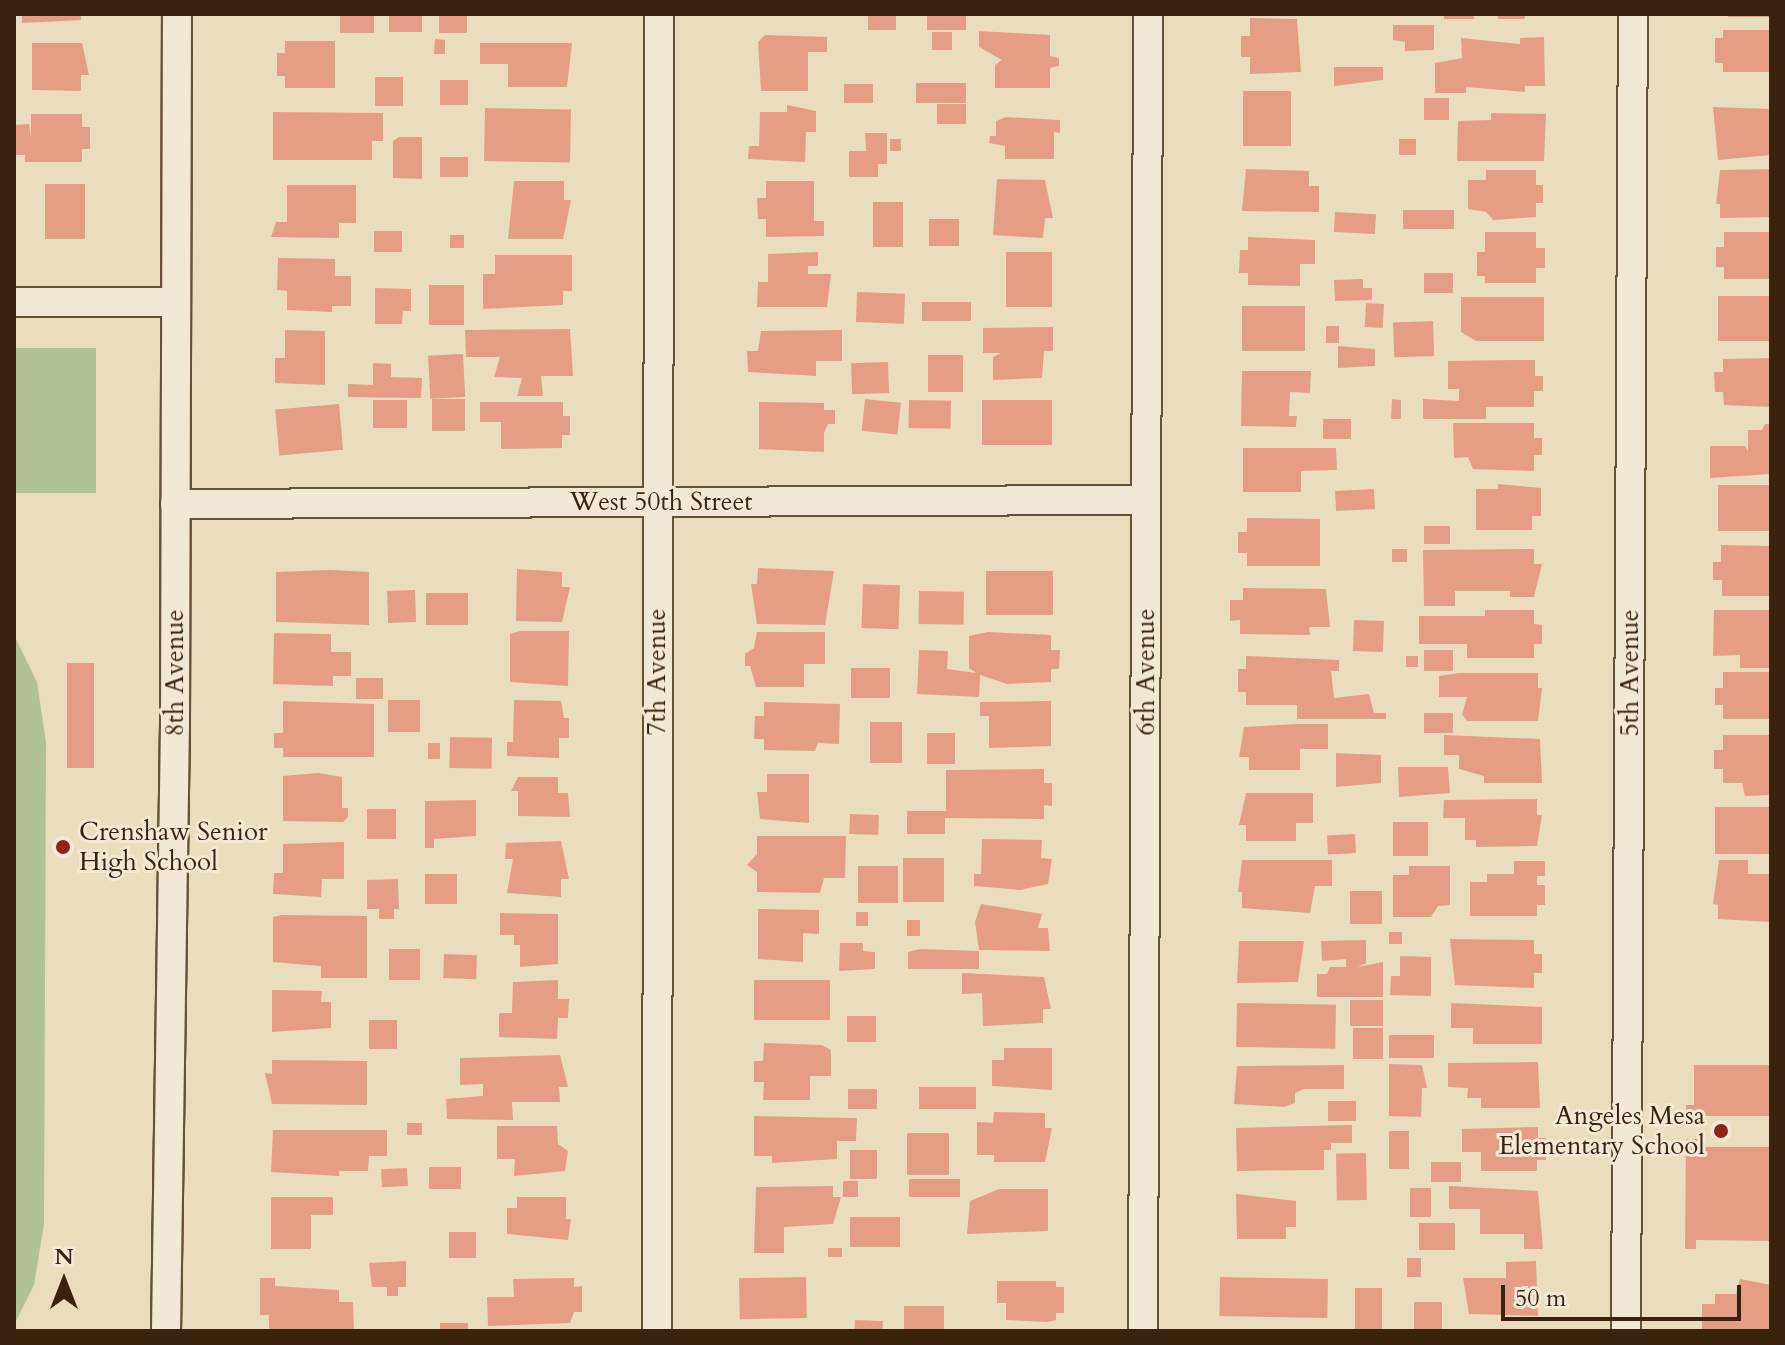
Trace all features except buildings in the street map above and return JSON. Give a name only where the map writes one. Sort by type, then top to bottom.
[{"type":"street","name":"8th Avenue","points":[[166,1331],[177,14]]},
{"type":"street","name":"7th Avenue","points":[[657,1331],[659,14]]},
{"type":"street","name":"6th Avenue","points":[[1143,1331],[1148,14]]},
{"type":"street","name":"5th Avenue","points":[[1626,1331],[1633,14]]},
{"type":"street","points":[[14,302],[176,302]]},
{"type":"street","name":"West 50th Street","points":[[175,504],[1146,500]]},
{"type":"green space","points":[[14,348],[96,348],[96,493],[14,493]]},
{"type":"green space","points":[[14,635],[37,682],[46,743],[44,1224],[34,1285],[14,1325]]},
{"type":"place","name":"Crenshaw Senior High School","points":[[63,847]]},
{"type":"place","name":"Angeles Mesa Elementary School","points":[[1721,1131]]}]
